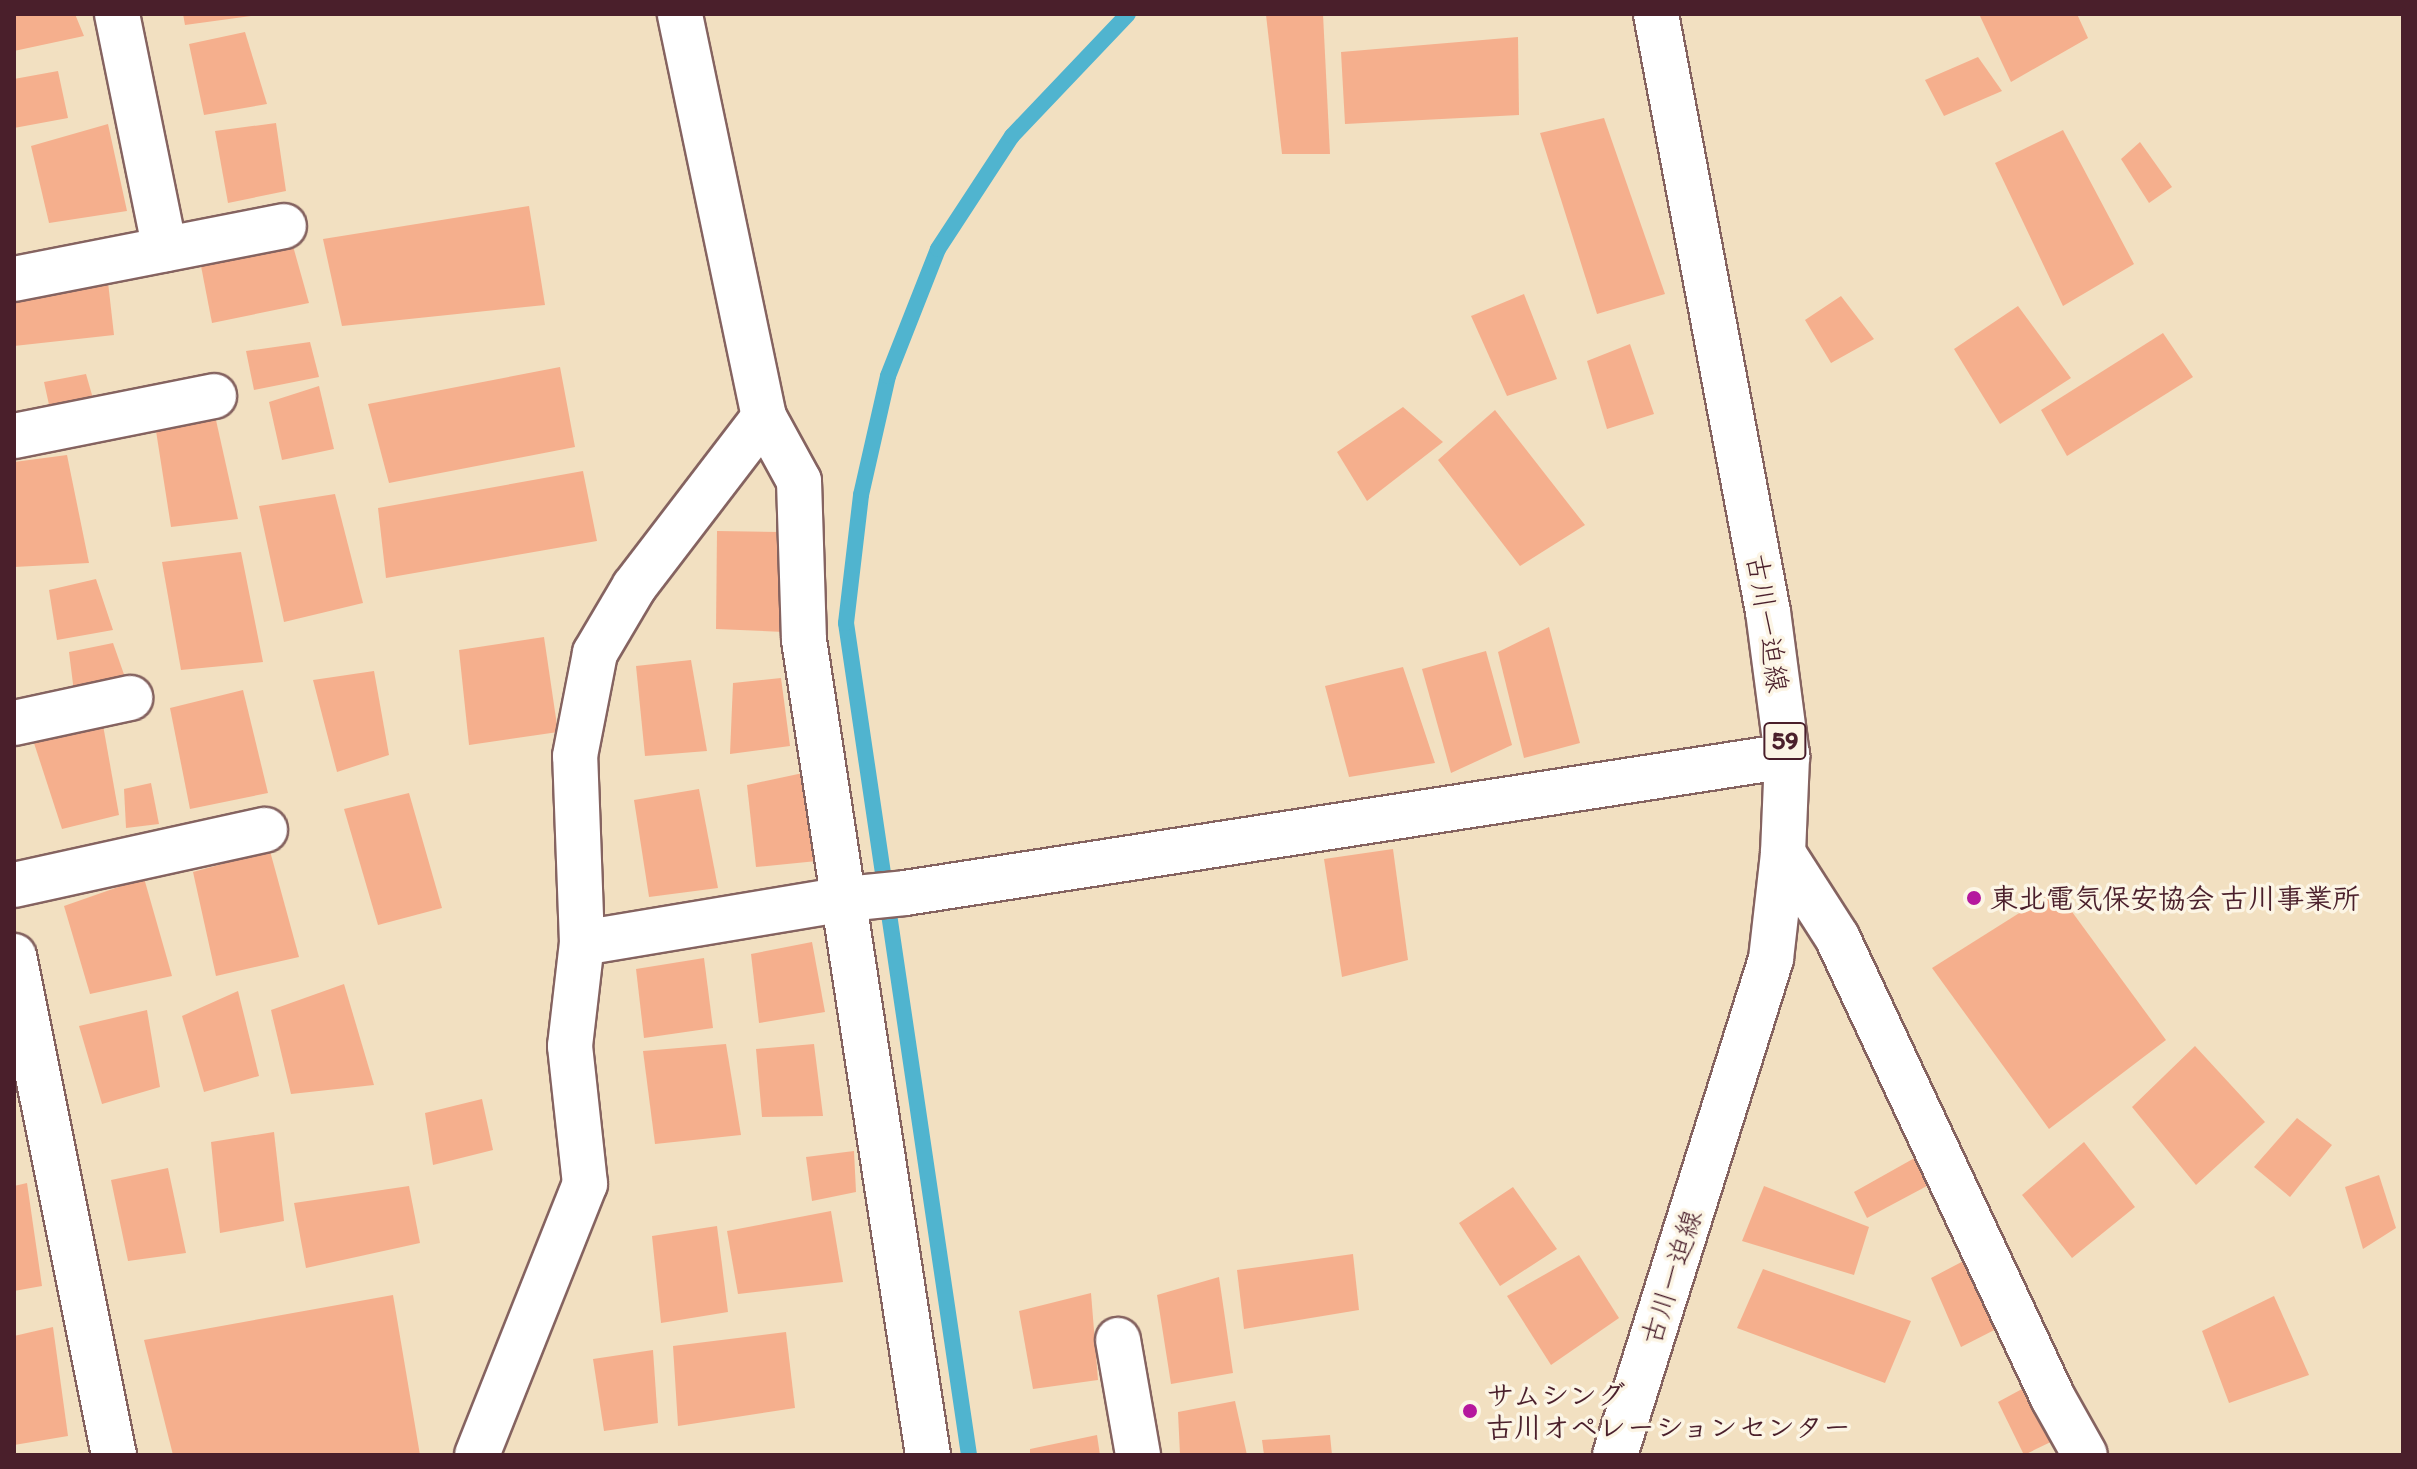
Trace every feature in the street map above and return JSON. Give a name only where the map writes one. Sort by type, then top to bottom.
[{"type":"street","points":[[117,14],[165,249]]},
{"type":"street","points":[[680,14],[764,417],[799,481],[804,640],[874,896],[928,1455]]},
{"type":"street","name":"古川一迫線","points":[[1615,1455],[1771,959],[1783,853],[1787,756],[1768,612],[1656,14]]},
{"type":"street","points":[[14,279],[284,226]]},
{"type":"street","points":[[14,436],[214,396]]},
{"type":"street","points":[[477,1455],[585,1184],[570,1046],[582,943],[575,756],[595,653],[634,587],[764,417]]},
{"type":"street","points":[[14,723],[130,698]]},
{"type":"street","points":[[582,943],[1787,756]]},
{"type":"street","points":[[14,885],[265,830]]},
{"type":"street","points":[[1783,853],[1837,937],[2053,1398],[2085,1455]]},
{"type":"street","points":[[14,956],[114,1455]]},
{"type":"street","points":[[1118,1340],[1138,1455]]},
{"type":"building","points":[[14,14],[75,14],[84,36],[14,51]]},
{"type":"building","points":[[183,14],[251,14],[251,16],[185,25]]},
{"type":"building","points":[[1323,14],[1330,154],[1282,154],[1266,15]]},
{"type":"building","points":[[1979,14],[2077,14],[2088,38],[2011,82]]},
{"type":"building","points":[[245,32],[267,104],[204,115],[189,44]]},
{"type":"building","points":[[1518,37],[1519,115],[1345,124],[1341,52]]},
{"type":"building","points":[[1978,57],[2002,91],[1944,116],[1925,80]]},
{"type":"building","points":[[58,71],[68,118],[14,128],[14,79]]},
{"type":"building","points":[[1604,118],[1665,294],[1597,314],[1540,133]]},
{"type":"building","points":[[276,123],[286,191],[228,203],[215,131]]},
{"type":"building","points":[[108,124],[127,211],[49,223],[31,146]]},
{"type":"building","points":[[2063,130],[2134,264],[2063,306],[1995,163]]},
{"type":"building","points":[[2140,142],[2172,187],[2149,203],[2121,159]]},
{"type":"building","points":[[529,206],[545,305],[342,326],[323,239]]},
{"type":"building","points":[[293,246],[309,303],[212,323],[201,266]]},
{"type":"building","points":[[108,282],[114,335],[14,346],[14,297]]},
{"type":"building","points":[[1524,294],[1557,379],[1507,396],[1471,316]]},
{"type":"building","points":[[1841,296],[1874,339],[1831,363],[1805,320]]},
{"type":"building","points":[[2018,306],[2071,378],[2000,424],[1954,349]]},
{"type":"building","points":[[2163,333],[2193,377],[2067,456],[2041,410]]},
{"type":"building","points":[[310,342],[319,377],[254,390],[246,351]]},
{"type":"building","points":[[1630,344],[1654,414],[1607,429],[1587,361]]},
{"type":"building","points":[[560,367],[575,447],[389,483],[368,404]]},
{"type":"building","points":[[86,374],[94,402],[51,414],[44,382]]},
{"type":"building","points":[[319,386],[334,449],[282,460],[269,402]]},
{"type":"building","points":[[1403,407],[1443,442],[1367,501],[1337,452]]},
{"type":"building","points":[[1495,410],[1585,525],[1520,566],[1438,460]]},
{"type":"building","points":[[216,420],[238,519],[171,527],[156,431]]},
{"type":"building","points":[[67,455],[89,563],[14,567],[14,462]]},
{"type":"building","points":[[583,471],[597,541],[386,578],[378,508]]},
{"type":"building","points":[[335,494],[363,603],[284,622],[259,506]]},
{"type":"building","points":[[717,531],[780,532],[784,632],[716,629]]},
{"type":"building","points":[[241,552],[263,662],[181,670],[162,562]]},
{"type":"building","points":[[96,579],[113,630],[57,640],[49,590]]},
{"type":"building","points":[[1549,627],[1580,743],[1524,758],[1498,652]]},
{"type":"building","points":[[544,637],[558,732],[469,745],[459,650]]},
{"type":"building","points":[[113,643],[127,683],[74,692],[69,652]]},
{"type":"building","points":[[1486,651],[1512,745],[1451,773],[1422,669]]},
{"type":"building","points":[[691,660],[707,751],[645,756],[636,666]]},
{"type":"building","points":[[1403,667],[1435,763],[1349,777],[1325,686]]},
{"type":"building","points":[[374,671],[389,755],[337,772],[313,680]]},
{"type":"building","points":[[781,678],[790,746],[730,754],[733,683]]},
{"type":"building","points":[[243,690],[268,793],[190,809],[170,708]]},
{"type":"building","points":[[103,725],[119,815],[62,829],[33,740]]},
{"type":"building","points":[[803,773],[817,861],[756,867],[747,785]]},
{"type":"building","points":[[151,783],[159,824],[126,828],[124,789]]},
{"type":"building","points":[[699,789],[718,888],[649,897],[634,800]]},
{"type":"building","points":[[409,793],[442,908],[378,925],[344,809]]},
{"type":"building","points":[[1393,849],[1408,960],[1342,977],[1324,859]]},
{"type":"building","points":[[270,851],[299,957],[216,976],[193,872]]},
{"type":"building","points":[[144,878],[172,976],[90,994],[64,906]]},
{"type":"building","points":[[2056,890],[2166,1040],[2049,1129],[1932,968]]},
{"type":"building","points":[[812,942],[825,1012],[759,1023],[751,954]]},
{"type":"building","points":[[704,958],[713,1028],[644,1038],[636,969]]},
{"type":"building","points":[[344,984],[374,1085],[291,1094],[271,1010]]},
{"type":"building","points":[[238,991],[259,1076],[204,1092],[182,1016]]},
{"type":"building","points":[[147,1010],[160,1087],[102,1104],[79,1026]]},
{"type":"building","points":[[726,1044],[741,1135],[655,1144],[643,1051]]},
{"type":"building","points":[[814,1044],[823,1116],[762,1117],[756,1049]]},
{"type":"building","points":[[2195,1046],[2265,1122],[2196,1185],[2132,1107]]},
{"type":"building","points":[[482,1099],[493,1150],[433,1165],[425,1113]]},
{"type":"building","points":[[2297,1118],[2332,1145],[2290,1197],[2254,1167]]},
{"type":"building","points":[[274,1132],[284,1221],[220,1233],[211,1142]]},
{"type":"building","points":[[2084,1142],[2135,1207],[2072,1258],[2022,1195]]},
{"type":"building","points":[[854,1151],[856,1192],[812,1201],[806,1157]]},
{"type":"building","points":[[1927,1151],[1940,1179],[1867,1218],[1854,1192]]},
{"type":"building","points":[[168,1168],[186,1253],[128,1261],[111,1180]]},
{"type":"building","points":[[2379,1175],[2396,1228],[2363,1249],[2345,1187]]},
{"type":"building","points":[[27,1183],[42,1286],[14,1291],[14,1186]]},
{"type":"building","points":[[409,1186],[420,1243],[306,1268],[294,1203]]},
{"type":"building","points":[[1764,1186],[1869,1227],[1854,1275],[1742,1241]]},
{"type":"building","points":[[1513,1187],[1557,1249],[1500,1286],[1459,1223]]},
{"type":"building","points":[[831,1211],[843,1282],[738,1294],[727,1231]]},
{"type":"building","points":[[717,1226],[728,1312],[661,1323],[652,1236]]},
{"type":"building","points":[[1353,1254],[1359,1310],[1244,1329],[1237,1270]]},
{"type":"building","points":[[1579,1255],[1619,1318],[1551,1365],[1507,1296]]},
{"type":"building","points":[[1973,1256],[2006,1324],[1961,1347],[1931,1278]]},
{"type":"building","points":[[1763,1269],[1911,1321],[1885,1383],[1737,1328]]},
{"type":"building","points":[[1219,1277],[1233,1373],[1171,1384],[1157,1295]]},
{"type":"building","points":[[1091,1293],[1098,1380],[1033,1389],[1019,1311]]},
{"type":"building","points":[[393,1295],[420,1455],[173,1455],[144,1340]]},
{"type":"building","points":[[2274,1296],[2309,1375],[2229,1403],[2202,1331]]},
{"type":"building","points":[[53,1327],[68,1436],[14,1445],[14,1336]]},
{"type":"building","points":[[786,1332],[795,1408],[678,1426],[673,1346]]},
{"type":"building","points":[[653,1350],[658,1423],[604,1431],[593,1359]]},
{"type":"building","points":[[2035,1382],[2059,1438],[2024,1455],[1998,1402]]},
{"type":"building","points":[[1235,1401],[1247,1455],[1180,1455],[1178,1412]]},
{"type":"building","points":[[1097,1435],[1100,1455],[1030,1455],[1030,1449]]},
{"type":"building","points":[[1330,1435],[1332,1455],[1264,1455],[1262,1440]]},
{"type":"waterway","points":[[969,1455],[846,623],[861,495],[888,376],[938,249],[1012,136],[1128,14]]},
{"type":"place","name":"東北電気保安協会 古川事業所","points":[[1974,898]]},
{"type":"place","name":"サムシング 古川オペレーションセンター","points":[[1470,1411]]}]
